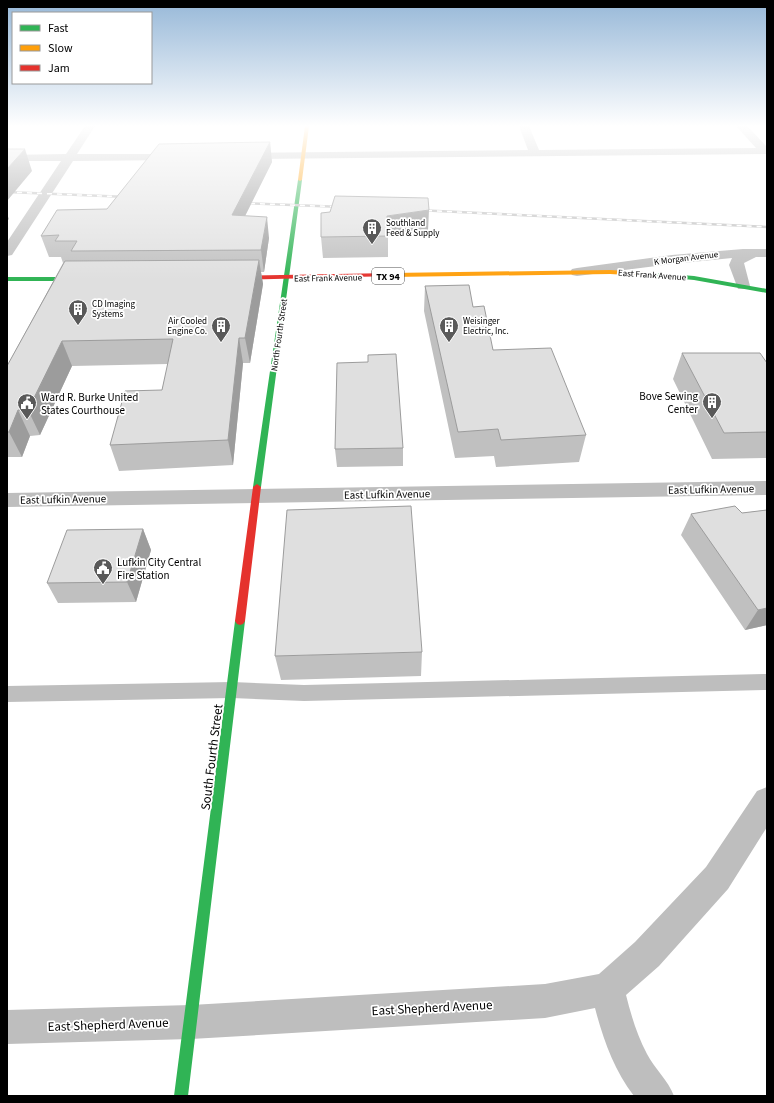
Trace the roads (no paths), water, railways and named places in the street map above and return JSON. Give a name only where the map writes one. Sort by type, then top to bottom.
[{"type":"street","points":[[7,252],[55,177]]},
{"type":"street","name":"North Fourth Street","points":[[256,496],[288,278],[300,177]]},
{"type":"street","name":"K Morgan Avenue","points":[[570,273],[688,257],[760,253]]},
{"type":"street","name":"K Morgan Avenue","points":[[743,286],[736,265],[737,261],[760,253]]},
{"type":"street","name":"East Frank Avenue","points":[[222,278],[570,273],[650,274],[743,286],[767,291]]},
{"type":"street","points":[[7,279],[95,279]]},
{"type":"street","name":"East Lufkin Avenue","points":[[7,500],[767,488]]},
{"type":"street","name":"South Fourth Street","points":[[181,1096],[256,496]]},
{"type":"street","points":[[656,1096],[635,1068],[622,1040],[607,989],[647,954],[717,878],[767,801]]},
{"type":"street","name":"East Shepherd Avenue","points":[[7,1027],[191,1022],[545,1001],[607,989]]},
{"type":"lane","points":[[7,694],[232,690],[304,693],[767,682]]},
{"type":"railway","points":[[7,192],[128,197]]},
{"type":"railway","points":[[240,203],[343,207]]},
{"type":"railway","points":[[417,210],[767,227]]},
{"type":"place","name":"Southland Feed & Supply","points":[[372,245]]},
{"type":"place","name":"CD Imaging Systems","points":[[78,326]]},
{"type":"place","name":"Air Cooled Engine Co.","points":[[221,343]]},
{"type":"place","name":"Weisinger Electric, Inc.","points":[[449,343]]},
{"type":"place","name":"Bove Sewing Center","points":[[712,419]]},
{"type":"place","name":"Ward R. Burke United States Courthouse","points":[[27,420]]},
{"type":"place","name":"Lufkin City Central Fire Station","points":[[103,585]]}]
